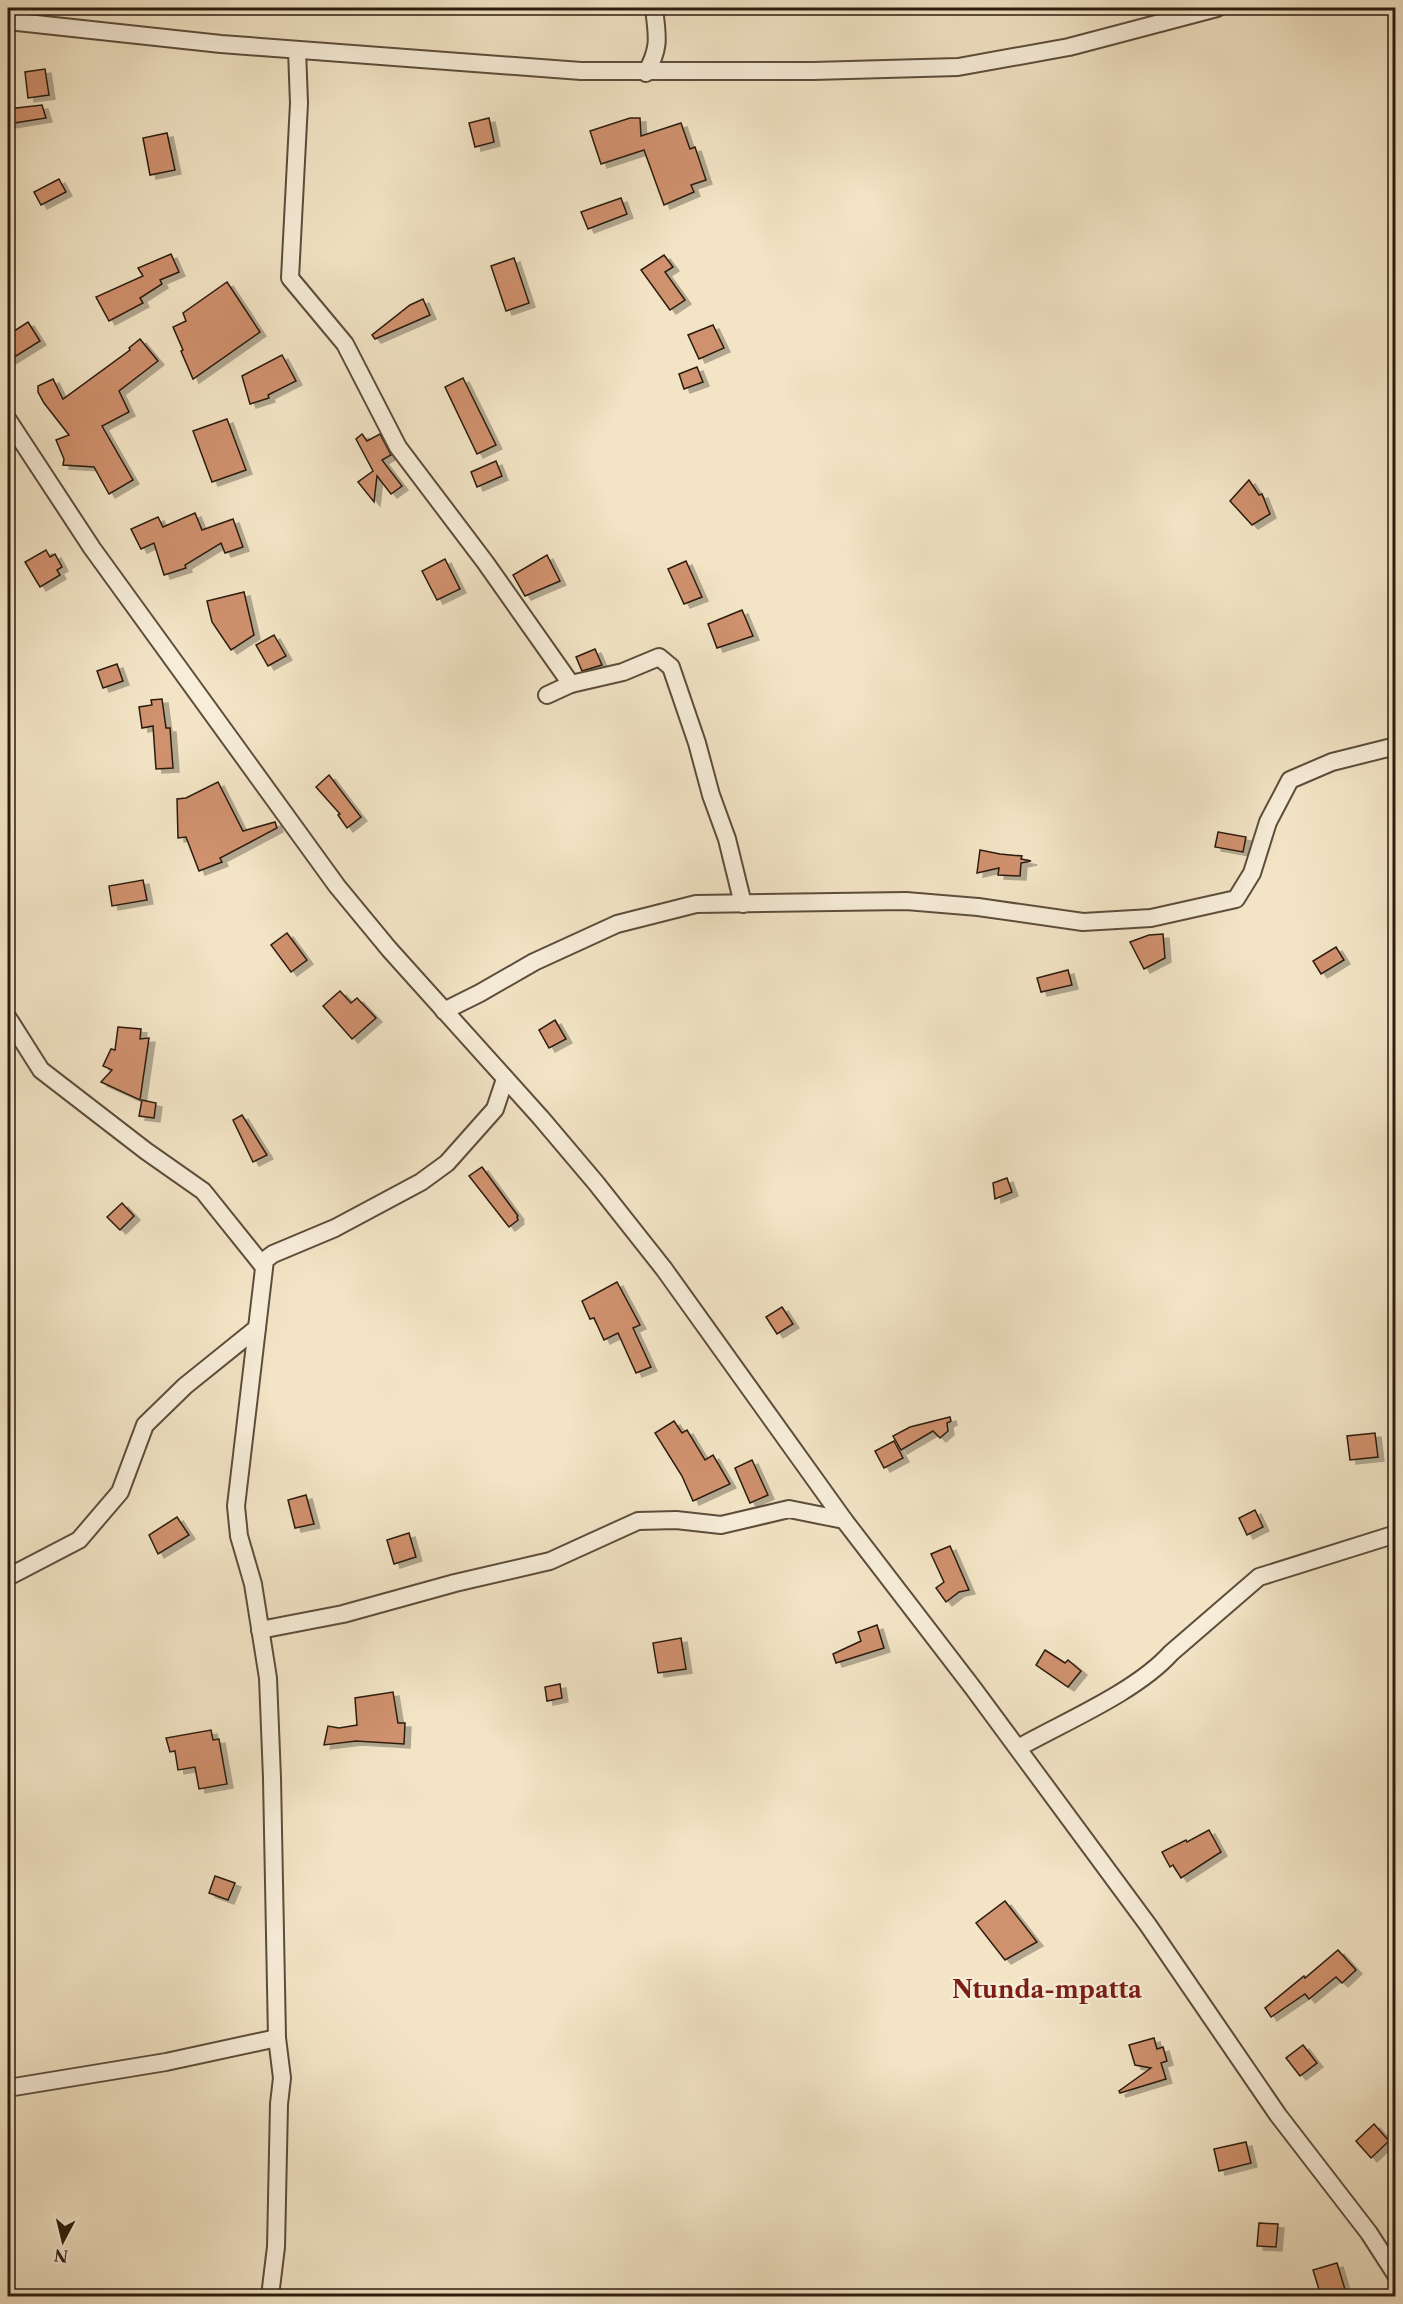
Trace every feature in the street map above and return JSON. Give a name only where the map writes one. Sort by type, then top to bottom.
[{"type":"street","points":[[646,73],[656,56],[654,8]]},
{"type":"street","points":[[8,21],[221,44],[581,71],[646,73],[958,67],[1069,47],[1217,8]]},
{"type":"street","points":[[297,50],[299,103],[290,278],[345,344],[398,447],[485,562],[571,684]]},
{"type":"street","points":[[8,420],[92,548],[337,886],[388,949],[506,1079],[596,1183],[664,1269],[844,1520],[1148,1925],[1278,2115],[1369,2233],[1395,2275]]},
{"type":"street","points":[[547,695],[571,684],[623,672],[659,657],[671,667],[698,743],[711,795],[727,839],[743,904]]},
{"type":"street","points":[[444,1011],[534,962],[617,924],[696,904],[906,901],[978,907],[1083,922],[1151,918],[1236,899],[1252,873],[1268,822],[1290,780],[1332,762],[1395,746]]},
{"type":"street","points":[[8,1018],[41,1071],[203,1191],[264,1267]]},
{"type":"street","points":[[270,2296],[276,2247],[279,2104],[282,2078],[278,2038],[268,1678],[253,1584],[239,1536],[236,1506],[265,1260],[273,1254],[335,1228],[394,1194],[421,1182],[447,1163],[495,1109],[506,1079]]},
{"type":"street","points":[[8,1577],[79,1540],[120,1492],[145,1425],[185,1386],[257,1328]]},
{"type":"street","points":[[260,1630],[343,1614],[454,1583],[550,1561],[638,1521],[676,1520],[721,1525],[789,1509],[844,1520]]},
{"type":"street","points":[[1017,1748],[1122,1691],[1158,1667],[1259,1576],[1395,1534]]},
{"type":"street","points":[[8,2088],[166,2062],[278,2038]]},
{"type":"building","points":[[45,69],[49,95],[28,98],[25,72]]},
{"type":"building","points":[[42,105],[46,118],[8,124],[8,109]]},
{"type":"building","points":[[489,118],[494,142],[475,147],[469,123]]},
{"type":"building","points":[[630,118],[640,118],[641,136],[681,123],[690,149],[695,147],[706,180],[691,185],[694,192],[664,205],[644,150],[601,164],[590,131]]},
{"type":"building","points":[[167,133],[175,170],[150,175],[143,138]]},
{"type":"building","points":[[59,179],[66,192],[41,205],[34,192]]},
{"type":"building","points":[[621,198],[627,214],[588,229],[581,212]]},
{"type":"building","points":[[171,254],[179,272],[160,280],[162,284],[140,298],[143,303],[109,321],[96,297],[143,276],[138,268]]},
{"type":"building","points":[[664,255],[673,267],[665,272],[685,300],[670,310],[641,270]]},
{"type":"building","points":[[514,258],[529,303],[506,311],[491,266]]},
{"type":"building","points":[[227,282],[260,332],[193,379],[173,327],[186,321],[183,313]]},
{"type":"building","points":[[423,299],[430,315],[375,339],[372,335],[410,305]]},
{"type":"building","points":[[28,322],[40,341],[8,361],[8,335]]},
{"type":"building","points":[[713,325],[724,348],[699,359],[688,335]]},
{"type":"building","points":[[140,339],[158,361],[119,391],[129,412],[102,426],[133,480],[109,494],[94,467],[63,465],[64,459],[56,440],[69,435],[44,403],[38,392],[38,386],[53,379],[63,399],[130,350],[129,348]]},
{"type":"building","points":[[282,355],[296,381],[268,395],[269,398],[250,404],[242,376]]},
{"type":"building","points":[[697,367],[703,382],[684,389],[679,374]]},
{"type":"building","points":[[463,378],[496,445],[477,454],[445,387]]},
{"type":"building","points":[[227,419],[246,470],[212,482],[193,431]]},
{"type":"building","points":[[362,434],[367,441],[380,434],[391,455],[382,460],[402,486],[391,494],[377,476],[374,502],[358,482],[373,471],[356,439]]},
{"type":"building","points":[[496,461],[502,476],[477,487],[471,472]]},
{"type":"building","points":[[1249,480],[1259,495],[1262,494],[1270,514],[1252,525],[1230,501]]},
{"type":"building","points":[[195,513],[202,530],[233,519],[243,547],[225,553],[221,543],[185,565],[186,568],[164,575],[154,543],[141,549],[131,529],[158,517],[163,527]]},
{"type":"building","points":[[46,550],[50,557],[55,554],[62,567],[57,570],[60,575],[40,587],[25,562]]},
{"type":"building","points":[[547,555],[560,581],[525,596],[513,575]]},
{"type":"building","points":[[445,559],[460,589],[437,600],[422,571]]},
{"type":"building","points":[[686,561],[702,597],[684,604],[668,569]]},
{"type":"building","points":[[244,592],[254,635],[231,650],[212,622],[207,601]]},
{"type":"building","points":[[742,610],[753,636],[717,648],[708,624]]},
{"type":"building","points":[[274,635],[286,656],[268,666],[256,645]]},
{"type":"building","points":[[595,649],[602,665],[582,671],[576,657]]},
{"type":"building","points":[[117,664],[123,681],[103,688],[97,671]]},
{"type":"building","points":[[162,699],[166,728],[170,728],[173,768],[156,769],[153,726],[142,728],[139,707],[152,705],[151,700]]},
{"type":"building","points":[[329,775],[361,817],[347,828],[338,815],[340,814],[316,787]]},
{"type":"building","points":[[218,782],[243,831],[275,822],[277,828],[220,858],[222,862],[199,871],[186,837],[178,838],[177,799],[186,798]]},
{"type":"building","points":[[1218,832],[1246,837],[1243,852],[1215,847]]},
{"type":"building","points":[[980,850],[1022,856],[1021,859],[1031,861],[1021,863],[1020,876],[998,875],[999,868],[977,873]]},
{"type":"building","points":[[143,880],[147,900],[112,906],[109,886]]},
{"type":"building","points":[[287,933],[307,960],[291,972],[271,945]]},
{"type":"building","points":[[1163,934],[1165,958],[1144,969],[1130,942],[1149,935]]},
{"type":"building","points":[[1336,947],[1344,960],[1321,974],[1313,961]]},
{"type":"building","points":[[1068,970],[1072,985],[1041,992],[1037,978]]},
{"type":"building","points":[[340,991],[351,1003],[357,998],[376,1018],[352,1039],[323,1006]]},
{"type":"building","points":[[555,1020],[566,1039],[549,1048],[539,1030]]},
{"type":"building","points":[[118,1027],[141,1029],[140,1039],[149,1038],[140,1100],[101,1082],[112,1070],[103,1066],[111,1049],[115,1050]]},
{"type":"building","points":[[142,1100],[156,1103],[154,1118],[139,1116]]},
{"type":"building","points":[[242,1115],[267,1155],[253,1162],[233,1120]]},
{"type":"building","points":[[482,1167],[518,1216],[518,1220],[509,1227],[469,1176]]},
{"type":"building","points":[[1007,1178],[1012,1192],[995,1199],[993,1183]]},
{"type":"building","points":[[122,1203],[134,1216],[120,1230],[107,1217]]},
{"type":"building","points":[[617,1282],[640,1325],[633,1328],[651,1367],[636,1373],[618,1333],[604,1340],[594,1318],[590,1319],[582,1301]]},
{"type":"building","points":[[782,1307],[793,1324],[777,1334],[766,1317]]},
{"type":"building","points":[[950,1417],[951,1421],[947,1423],[948,1431],[940,1438],[933,1431],[901,1450],[893,1436],[910,1427]]},
{"type":"building","points":[[674,1421],[682,1433],[687,1430],[705,1460],[713,1455],[730,1484],[693,1501],[682,1476],[655,1433]]},
{"type":"building","points":[[1375,1433],[1378,1457],[1350,1460],[1347,1436]]},
{"type":"building","points":[[894,1441],[903,1458],[884,1468],[875,1451]]},
{"type":"building","points":[[752,1460],[768,1495],[750,1503],[735,1468]]},
{"type":"building","points":[[306,1495],[314,1524],[295,1528],[288,1500]]},
{"type":"building","points":[[1255,1510],[1263,1527],[1247,1535],[1239,1518]]},
{"type":"building","points":[[177,1517],[189,1535],[158,1554],[149,1535]]},
{"type":"building","points":[[409,1533],[416,1557],[394,1564],[387,1540]]},
{"type":"building","points":[[950,1546],[969,1590],[959,1592],[946,1602],[936,1588],[944,1582],[931,1554]]},
{"type":"building","points":[[877,1625],[884,1648],[836,1663],[833,1654],[861,1641],[858,1632]]},
{"type":"building","points":[[681,1638],[686,1669],[658,1673],[653,1643]]},
{"type":"building","points":[[1045,1650],[1065,1663],[1068,1660],[1081,1671],[1068,1687],[1036,1665]]},
{"type":"building","points":[[560,1684],[562,1698],[547,1701],[545,1687]]},
{"type":"building","points":[[393,1692],[398,1723],[405,1723],[404,1744],[356,1741],[324,1745],[328,1726],[339,1728],[357,1725],[355,1698]]},
{"type":"building","points":[[211,1730],[213,1740],[219,1739],[227,1784],[199,1789],[195,1767],[178,1770],[175,1751],[170,1752],[166,1738]]},
{"type":"building","points":[[1209,1830],[1221,1852],[1181,1878],[1173,1865],[1170,1867],[1162,1852]]},
{"type":"building","points":[[215,1876],[235,1883],[228,1900],[209,1893]]},
{"type":"building","points":[[1005,1901],[1037,1942],[1005,1960],[976,1923]]},
{"type":"building","points":[[1338,1950],[1356,1970],[1342,1983],[1336,1977],[1309,1999],[1305,1994],[1271,2017],[1265,2008]]},
{"type":"building","points":[[1154,2038],[1157,2049],[1163,2047],[1167,2061],[1161,2063],[1166,2079],[1120,2093],[1119,2091],[1151,2068],[1135,2065],[1129,2045]]},
{"type":"building","points":[[1303,2045],[1317,2063],[1300,2076],[1286,2058]]},
{"type":"building","points":[[1374,2124],[1389,2141],[1371,2158],[1356,2141]]},
{"type":"building","points":[[1246,2142],[1251,2163],[1219,2171],[1214,2149]]},
{"type":"building","points":[[1259,2223],[1278,2224],[1276,2247],[1257,2246]]},
{"type":"building","points":[[1337,2263],[1347,2296],[1321,2296],[1313,2270]]},
{"type":"district","name":"Ntunda-mpatta","points":[[1047,1989]]}]
